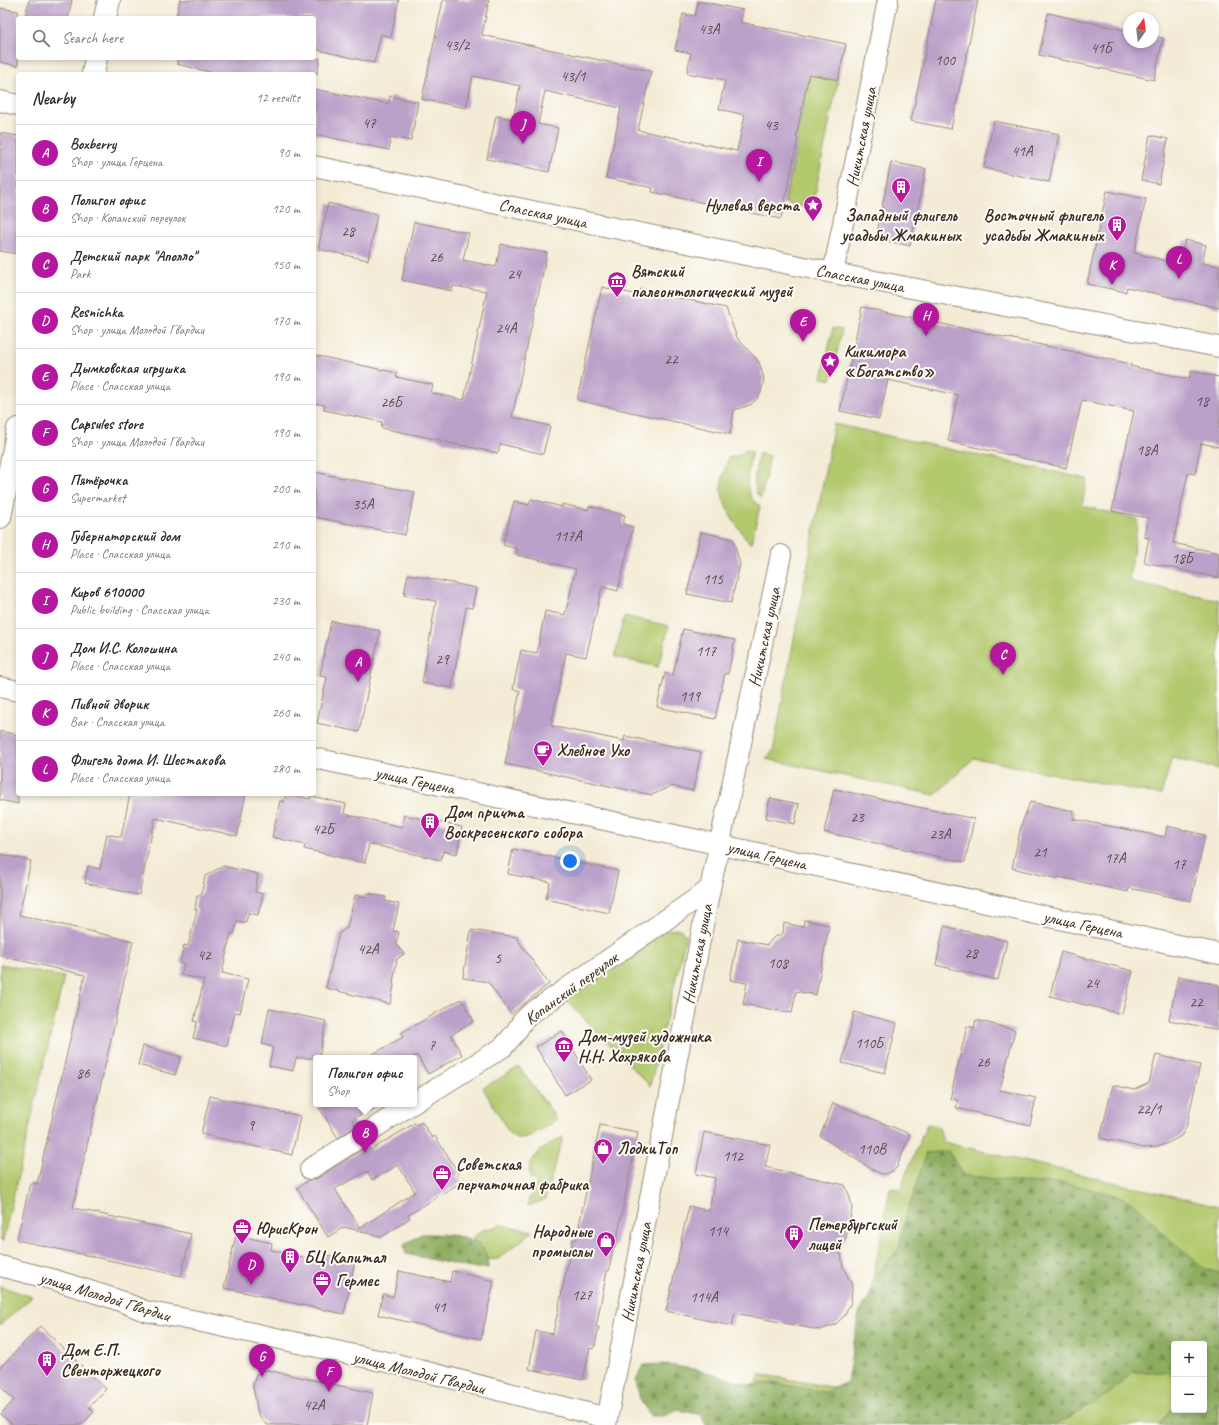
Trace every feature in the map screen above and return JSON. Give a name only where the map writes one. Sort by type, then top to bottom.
[{"type":"main road","points":[[105,16],[109,0]]},
{"type":"main road","points":[[93,72],[96,60]]},
{"type":"main road","points":[[0,516],[16,439]]},
{"type":"street","name":"Никитская улица","points":[[833,273],[888,0]]},
{"type":"street","points":[[0,101],[16,105]]},
{"type":"street","name":"Спасская улица","points":[[316,166],[833,273],[1219,347]]},
{"type":"street","name":"Никитская улица","points":[[606,1421],[710,889],[781,555]]},
{"type":"street","points":[[0,687],[16,691]]},
{"type":"street","name":"улица Герцена","points":[[316,758],[720,844],[1219,954]]},
{"type":"street","name":"Копанский переулок","points":[[417,1101],[503,1047],[530,1014],[710,889]]},
{"type":"street","name":"Копанский переулок","points":[[310,1169],[407,1107]]},
{"type":"street","name":"улица Молодой Гвардии","points":[[0,1266],[55,1280],[115,1299],[145,1312],[202,1322],[396,1364],[606,1421]]},
{"type":"green space","points":[[809,74],[838,80],[812,209],[785,203]]},
{"type":"green space","points":[[833,328],[842,330],[831,380],[822,378]]},
{"type":"green space","points":[[834,424],[1087,479],[1082,506],[1138,519],[1129,581],[1219,600],[1219,769],[1172,758],[1161,795],[974,758],[935,795],[766,759],[773,751]]},
{"type":"green space","points":[[747,450],[752,452],[747,481],[748,489],[754,501],[760,506],[751,544],[728,511],[721,489],[728,458],[737,456]]},
{"type":"green space","points":[[759,453],[770,456],[761,498],[757,495],[755,484],[755,474]]},
{"type":"green space","points":[[624,616],[669,626],[658,667],[615,657]]},
{"type":"green space","points":[[680,929],[686,936],[650,1086],[566,1000],[666,930]]},
{"type":"green space","points":[[0,964],[64,977],[3,1241],[0,1240]]},
{"type":"green space","points":[[519,1067],[552,1112],[556,1120],[535,1134],[520,1138],[510,1134],[483,1088]]},
{"type":"green space","points":[[927,1124],[939,1127],[943,1142],[1219,1207],[1219,1425],[751,1425],[759,1374],[852,1391],[890,1188],[900,1189]]},
{"type":"green space","points":[[563,1137],[545,1200],[528,1206],[528,1202],[537,1182],[530,1178],[531,1164],[534,1158],[544,1148]]},
{"type":"green space","points":[[948,1151],[963,1175],[1020,1182],[1066,1183],[1119,1196],[1139,1207],[1166,1236],[1205,1269],[1219,1273],[1219,1425],[1159,1425],[1171,1409],[1171,1413],[1207,1413],[1207,1341],[1171,1341],[1171,1374],[1170,1372],[1132,1372],[1110,1393],[1056,1425],[706,1425],[701,1415],[679,1410],[663,1416],[651,1416],[640,1400],[636,1380],[643,1365],[663,1364],[699,1370],[750,1385],[774,1383],[825,1392],[847,1382],[859,1313],[876,1285],[879,1272],[899,1248],[906,1213],[913,1197],[926,1153]]},
{"type":"green space","points":[[501,1225],[533,1231],[498,1259],[480,1260],[473,1237],[483,1230]]},
{"type":"green space","points":[[421,1234],[436,1234],[470,1239],[482,1247],[485,1252],[488,1268],[471,1268],[406,1254],[404,1245]]},
{"type":"green space","points":[[0,1286],[32,1297],[0,1325]]},
{"type":"building","points":[[29,0],[72,0],[68,16],[25,16]]},
{"type":"building","points":[[180,0],[399,0],[391,37],[381,34],[374,63],[316,49],[316,16],[176,16]]},
{"type":"building","points":[[443,0],[489,0],[482,35],[651,71],[638,130],[737,151],[745,115],[719,109],[725,80],[687,73],[691,53],[675,50],[683,14],[695,16],[698,1],[743,10],[740,22],[846,44],[838,80],[809,74],[796,138],[798,139],[781,219],[652,192],[653,188],[606,178],[621,108],[545,91],[538,124],[558,128],[549,172],[487,159],[496,116],[513,119],[520,86],[473,76],[466,108],[422,99]]},
{"type":"building","points":[[936,0],[978,0],[951,129],[911,121]]},
{"type":"building","points":[[0,8],[18,11],[18,16],[16,16],[16,60],[18,60],[18,66],[0,62]]},
{"type":"building","points":[[1048,13],[1123,30],[1123,48],[1159,48],[1159,37],[1163,38],[1154,80],[1039,55]]},
{"type":"building","points":[[316,58],[320,58],[317,74],[316,72],[210,72],[177,64],[178,60],[316,60]]},
{"type":"building","points":[[316,89],[389,104],[390,96],[418,102],[411,141],[391,137],[389,150],[316,134]]},
{"type":"building","points":[[994,121],[1059,134],[1049,182],[984,168]]},
{"type":"building","points":[[0,133],[16,136],[16,254],[0,251]]},
{"type":"building","points":[[1150,135],[1168,139],[1159,184],[1141,180]]},
{"type":"building","name":"Западный флигель усадьбы Жмакиных","points":[[891,162],[926,169],[910,246],[876,238]]},
{"type":"building","points":[[1107,191],[1146,199],[1134,253],[1180,264],[1185,240],[1206,245],[1202,263],[1219,266],[1219,308],[1127,287],[1126,292],[1087,284]]},
{"type":"building","points":[[328,203],[377,214],[368,260],[318,249]]},
{"type":"building","points":[[414,222],[469,233],[463,260],[496,267],[501,244],[547,253],[512,417],[550,426],[543,454],[500,444],[498,453],[381,428],[382,422],[324,410],[325,405],[316,403],[316,355],[397,373],[396,377],[433,385],[431,393],[464,400],[487,291],[453,286],[452,291],[402,280]]},
{"type":"building","points":[[602,287],[639,295],[640,289],[726,308],[737,338],[759,362],[764,379],[761,392],[757,399],[750,405],[734,410],[730,434],[577,400]]},
{"type":"building","points":[[862,307],[1131,364],[1130,366],[1189,379],[1191,371],[1219,377],[1219,447],[1201,443],[1195,474],[1188,473],[1173,543],[1219,553],[1219,578],[1144,562],[1149,538],[1144,537],[1148,518],[1112,511],[1134,411],[1082,400],[1066,468],[948,441],[958,395],[888,380],[879,419],[840,411]]},
{"type":"building","points":[[316,472],[415,492],[405,535],[316,517]]},
{"type":"building","points":[[531,499],[562,507],[562,504],[588,510],[589,506],[625,515],[623,524],[633,527],[618,591],[602,587],[586,657],[566,653],[551,726],[624,741],[625,736],[701,752],[693,791],[671,786],[652,795],[505,764],[520,691],[513,689],[521,650],[537,653],[545,611],[565,615],[576,569],[517,555],[518,549],[503,545],[514,501],[529,505]]},
{"type":"building","points":[[701,532],[733,539],[740,564],[731,603],[687,594]]},
{"type":"building","points":[[408,574],[476,588],[472,608],[466,607],[452,688],[422,683],[436,601],[404,595]]},
{"type":"building","points":[[331,621],[380,631],[359,732],[317,723],[327,677],[320,676]]},
{"type":"building","points":[[683,629],[735,640],[728,674],[725,673],[715,719],[657,707],[665,673],[673,675]]},
{"type":"building","points":[[0,731],[16,735],[16,796],[18,796],[18,804],[0,800]]},
{"type":"building","points":[[834,789],[974,819],[965,862],[824,832]]},
{"type":"building","points":[[130,796],[246,796],[237,836],[155,818],[139,895],[85,883],[88,866],[100,869],[107,834],[121,837]]},
{"type":"building","points":[[286,796],[296,796],[310,799],[311,796],[346,804],[344,814],[402,827],[404,815],[462,827],[457,854],[443,851],[441,860],[369,844],[365,863],[304,849],[305,845],[272,837],[280,801],[284,802]]},
{"type":"building","points":[[770,798],[799,804],[795,824],[766,818]]},
{"type":"building","points":[[1030,802],[1074,811],[1073,819],[1165,837],[1167,826],[1205,835],[1191,901],[1129,888],[1128,892],[1059,877],[1058,879],[1012,868],[1021,826]]},
{"type":"building","points":[[513,849],[618,871],[609,913],[546,899],[550,882],[508,874]]},
{"type":"building","points":[[0,854],[31,861],[19,915],[133,941],[73,1208],[191,1234],[181,1276],[17,1240],[30,1183],[37,1184],[85,975],[0,956]]},
{"type":"building","points":[[223,866],[258,874],[255,892],[263,894],[258,915],[248,913],[246,922],[237,921],[234,934],[231,933],[222,973],[248,979],[240,1013],[235,1012],[227,1046],[193,1038],[197,1022],[194,1021],[204,980],[181,975],[184,964],[180,963],[184,945],[188,946],[197,910],[195,909],[197,895],[201,895],[205,876]]},
{"type":"building","points":[[367,893],[386,897],[385,901],[399,904],[393,931],[399,932],[396,944],[404,954],[397,959],[390,1004],[326,988],[339,933],[347,928],[355,895],[367,897]]},
{"type":"building","points":[[804,920],[829,925],[816,995],[796,991],[792,1013],[743,1004],[747,983],[730,980],[738,939],[767,945],[773,938],[783,933],[784,923],[803,927]]},
{"type":"building","points":[[944,926],[1007,941],[998,980],[936,965]]},
{"type":"building","points":[[471,930],[516,937],[549,984],[511,1014],[488,982],[463,978]]},
{"type":"building","points":[[1061,952],[1133,971],[1122,1014],[1050,996]]},
{"type":"building","points":[[1178,976],[1219,985],[1219,1030],[1169,1020]]},
{"type":"building","points":[[461,999],[474,1021],[451,1035],[462,1055],[428,1074],[417,1055],[371,1055],[403,1037],[401,1033]]},
{"type":"building","points":[[269,1009],[326,1021],[320,1055],[313,1055],[313,1058],[296,1058],[293,1071],[269,1066],[273,1047],[262,1044]]},
{"type":"building","points":[[854,1012],[897,1023],[885,1073],[842,1063]]},
{"type":"building","points":[[976,1020],[1015,1030],[1000,1090],[1036,1098],[1030,1125],[956,1108],[958,1100],[950,1099],[967,1026],[974,1028]]},
{"type":"building","name":"Дом-музей художника Н.Н. Хохрякова","points":[[562,1031],[591,1080],[565,1095],[536,1047]]},
{"type":"building","points":[[143,1046],[181,1057],[175,1075],[138,1065]]},
{"type":"building","points":[[1156,1055],[1200,1065],[1186,1128],[1181,1136],[1157,1147],[1144,1148],[1100,1138],[1113,1085],[1134,1090],[1149,1083]]},
{"type":"building","points":[[210,1096],[285,1113],[284,1114],[287,1113],[300,1116],[292,1155],[201,1134]]},
{"type":"building","points":[[833,1103],[910,1134],[897,1167],[893,1171],[882,1174],[873,1170],[820,1136]]},
{"type":"building","points":[[319,1107],[373,1107],[352,1120],[356,1126],[338,1138]]},
{"type":"building","points":[[422,1122],[432,1138],[435,1136],[459,1174],[456,1176],[460,1183],[408,1215],[410,1218],[382,1237],[344,1227],[328,1237],[297,1188],[309,1180],[316,1179],[368,1146],[371,1150],[415,1123],[416,1125]],"holes":[[[398,1165],[415,1192],[360,1228],[335,1189],[367,1171],[372,1180]]]},
{"type":"building","points":[[600,1125],[638,1132],[615,1248],[613,1247],[609,1271],[607,1271],[596,1327],[599,1327],[594,1349],[590,1348],[583,1380],[529,1369],[536,1331],[553,1334],[573,1239],[576,1240]]},
{"type":"building","points":[[704,1132],[770,1145],[765,1167],[845,1185],[850,1197],[852,1209],[846,1237],[840,1248],[843,1267],[852,1285],[851,1302],[845,1315],[835,1325],[819,1330],[735,1313],[732,1326],[666,1311],[689,1206],[709,1211],[715,1178],[696,1174]]},
{"type":"building","name":"БЦ Капитал","points":[[236,1235],[272,1243],[271,1250],[316,1260],[318,1253],[355,1261],[344,1314],[224,1288]]},
{"type":"building","points":[[399,1271],[450,1282],[452,1271],[494,1281],[481,1339],[378,1315],[383,1294],[393,1297]]},
{"type":"building","name":"Дом Е.П. Свенторжецкого","points":[[40,1326],[106,1389],[89,1407],[94,1412],[81,1425],[13,1425],[1,1414],[14,1400],[0,1386],[0,1368]]},
{"type":"building","points":[[267,1370],[373,1393],[367,1425],[267,1425],[258,1414],[253,1386],[256,1374],[260,1371]]},
{"type":"place","name":"Дом И.С. Колошина","points":[[523,144]]},
{"type":"place","name":"Киров 610000","points":[[759,182]]},
{"type":"place","name":"Западный флигель усадьбы Жмакиных","points":[[901,204]]},
{"type":"place","name":"Нулевая верста","points":[[813,222]]},
{"type":"place","name":"Восточный флигель усадьбы Жмакиных","points":[[1117,242]]},
{"type":"place","name":"Флигель дома И. Шестакова","points":[[1179,279]]},
{"type":"place","name":"Пивной дворик","points":[[1112,285]]},
{"type":"place","name":"Вятский палеонтологический музей","points":[[617,298]]},
{"type":"place","name":"Губернаторский дом","points":[[926,336]]},
{"type":"place","name":"Дымковская игрушка","points":[[803,342]]},
{"type":"place","name":"Кикимора «Богатство»","points":[[830,378]]},
{"type":"place","name":"Детский парк \"Аполло\"","points":[[1003,675]]},
{"type":"place","name":"Boxberry","points":[[358,682]]},
{"type":"place","name":"Хлебное Ухо","points":[[543,767]]},
{"type":"place","name":"Дом причта Воскресенского собора","points":[[430,839]]},
{"type":"place","name":"Дом-музей художника Н.Н. Хохрякова","points":[[564,1063]]},
{"type":"place","name":"Полигон офис","points":[[365,1153]]},
{"type":"place","name":"ЛодкиТоп","points":[[603,1165]]},
{"type":"place","name":"Советская перчаточная фабрика","points":[[442,1191]]},
{"type":"place","name":"ЮрисКрон","points":[[242,1245]]},
{"type":"place","name":"Петербургский лицей","points":[[794,1251]]},
{"type":"place","name":"Народные промыслы","points":[[606,1258]]},
{"type":"place","name":"БЦ Капитал","points":[[290,1274]]},
{"type":"place","name":"Resnichka","points":[[251,1285]]},
{"type":"place","name":"Гермес","points":[[322,1297]]},
{"type":"place","name":"Дом Е.П. Свенторжецкого","points":[[47,1377]]},
{"type":"place","name":"Пятёрочка","points":[[262,1377]]},
{"type":"place","name":"Capsules store","points":[[329,1392]]}]
